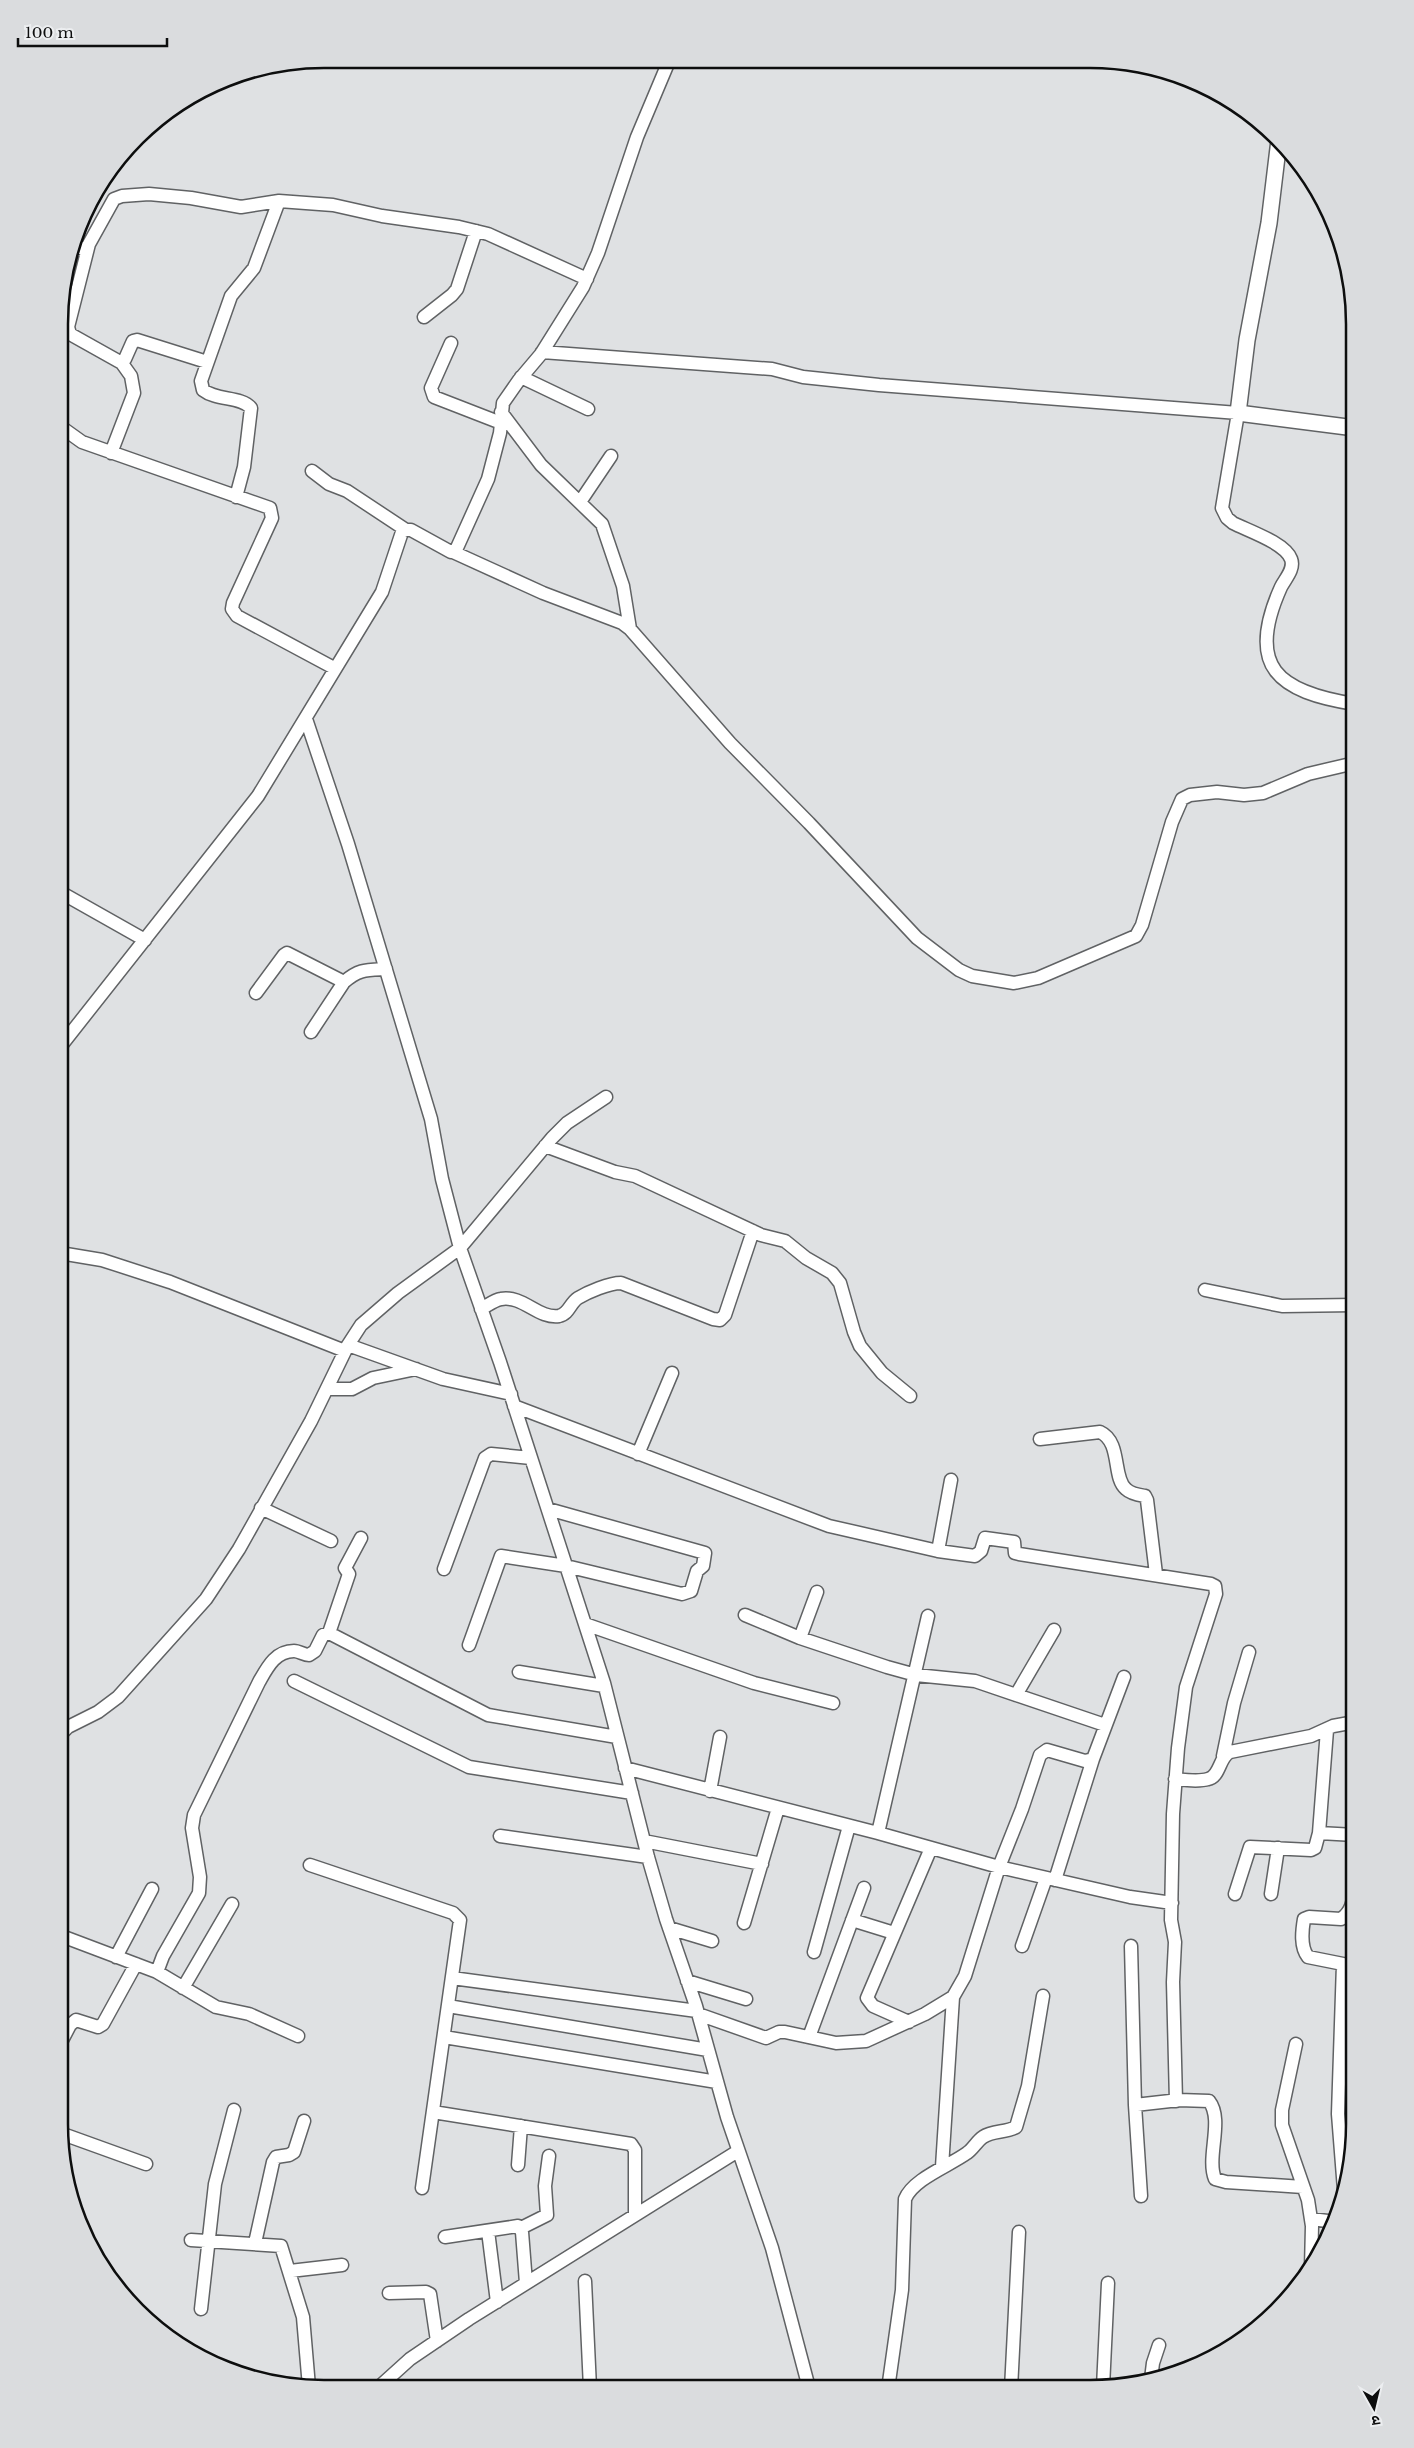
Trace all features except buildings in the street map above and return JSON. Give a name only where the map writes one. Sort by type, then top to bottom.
[{"type":"street","points":[[453,552],[488,479],[503,403],[542,352],[587,279],[598,253],[637,137],[666,67]]},
{"type":"street","points":[[1277,148],[1269,223],[1247,340],[1238,413],[1222,508],[1227,518],[1279,546],[1292,560],[1290,570],[1279,592],[1265,639],[1275,671],[1282,679],[1311,695],[1346,702]]},
{"type":"street","points":[[112,453],[134,393],[131,376],[121,362],[72,336],[68,330],[88,250],[110,204],[122,196],[140,194],[174,196],[241,207],[279,201],[333,205],[382,216],[459,227],[514,244],[587,279]]},
{"type":"street","points":[[236,497],[244,467],[252,412],[245,403],[212,396],[203,390],[201,381],[232,296],[254,268],[279,201]]},
{"type":"street","points":[[424,317],[452,295],[456,289],[476,231]]},
{"type":"street","points":[[79,248],[88,250]]},
{"type":"street","points":[[121,362],[133,341],[137,340],[207,362]]},
{"type":"street","points":[[451,343],[431,388],[432,394],[434,397],[501,417],[541,465],[598,518],[606,531],[623,586],[630,629]]},
{"type":"street","points":[[542,352],[772,369],[803,377],[1238,413],[1346,427]]},
{"type":"street","points":[[521,377],[588,410]]},
{"type":"street","points":[[67,431],[82,442],[236,497],[267,506],[272,514],[272,518],[233,603],[234,613],[334,668]]},
{"type":"street","points":[[580,502],[611,456]]},
{"type":"street","points":[[312,471],[328,484],[348,490],[406,530],[527,587],[622,622],[730,743],[809,822],[917,938],[959,970],[988,980],[1021,983],[1038,978],[1136,936],[1142,925],[1180,800],[1185,797],[1221,792],[1244,795],[1264,793],[1308,774],[1346,765]]},
{"type":"street","points":[[67,1038],[258,796],[306,719],[318,693],[382,592],[402,532],[406,530]]},
{"type":"street","points":[[306,719],[348,844],[431,1119],[442,1179],[460,1248],[513,1400],[604,1686],[648,1857],[669,1928],[698,2012],[738,2151],[772,2248],[807,2380]]},
{"type":"street","points":[[67,896],[145,940]]},
{"type":"street","points":[[256,993],[284,955],[287,954],[344,982]]},
{"type":"street","points":[[311,1032],[344,982],[362,970],[386,970]]},
{"type":"street","points":[[67,1728],[98,1712],[118,1697],[206,1599],[239,1549],[312,1420],[347,1348],[361,1326],[373,1313],[460,1248],[545,1146],[567,1123],[606,1097]]},
{"type":"street","points":[[545,1146],[615,1172],[634,1176],[753,1231],[785,1241],[806,1258],[838,1278],[860,1346],[882,1373],[910,1396]]},
{"type":"street","points":[[481,1309],[499,1299],[511,1299],[518,1300],[548,1315],[560,1316],[568,1311],[577,1299],[621,1283],[713,1319],[720,1320],[725,1315],[753,1231]]},
{"type":"street","points":[[67,1254],[102,1260],[170,1282],[347,1348],[513,1400],[638,1454],[829,1526],[938,1551],[979,1555],[983,1541],[988,1537],[1014,1542],[1015,1553],[1019,1554],[1211,1584],[1216,1590],[1186,1687],[1176,1779],[1171,1920],[1175,1942],[1173,1982],[1176,2101]]},
{"type":"street","points":[[1205,1290],[1282,1306],[1346,1305]]},
{"type":"street","points":[[327,1389],[352,1389],[373,1378],[416,1369]]},
{"type":"street","points":[[638,1454],[672,1373]]},
{"type":"street","points":[[1040,1439],[1100,1432],[1106,1435],[1111,1442],[1123,1487],[1130,1492],[1145,1496],[1147,1500],[1156,1574]]},
{"type":"street","points":[[444,1569],[486,1458],[491,1454],[531,1458]]},
{"type":"street","points":[[938,1551],[950,1480]]},
{"type":"street","points":[[261,1508],[331,1541]]},
{"type":"street","points":[[469,1645],[502,1556],[566,1566],[682,1594],[691,1590],[697,1570],[702,1567],[706,1555],[548,1509]]},
{"type":"street","points":[[329,1633],[349,1574],[345,1568],[360,1538]]},
{"type":"street","points":[[800,1638],[816,1592]]},
{"type":"street","points":[[745,1615],[800,1638],[916,1675],[967,1679],[1105,1725]]},
{"type":"street","points":[[878,1833],[916,1675],[928,1616]]},
{"type":"street","points":[[585,1624],[754,1683],[833,1703]]},
{"type":"street","points":[[1016,1695],[1054,1630]]},
{"type":"street","points":[[158,1972],[163,1956],[199,1893],[200,1877],[192,1828],[194,1815],[259,1682],[277,1657],[293,1651],[307,1656],[312,1654],[323,1635],[329,1633],[488,1716],[617,1736]]},
{"type":"street","points":[[1176,1779],[1212,1778],[1223,1756],[1234,1703],[1249,1652]]},
{"type":"street","points":[[519,1672],[604,1686]]},
{"type":"street","points":[[1022,1946],[1051,1879],[1105,1725],[1124,1677]]},
{"type":"street","points":[[294,1681],[469,1767],[632,1793]]},
{"type":"street","points":[[1223,1756],[1230,1752],[1311,1736],[1346,1723]]},
{"type":"street","points":[[1235,1894],[1250,1846],[1311,1850],[1315,1848],[1319,1833],[1327,1730]]},
{"type":"street","points":[[710,1791],[720,1737]]},
{"type":"street","points":[[942,2168],[953,1997],[965,1976],[999,1868],[1040,1756],[1047,1750],[1085,1761],[1093,1759]]},
{"type":"street","points":[[625,1768],[878,1833],[999,1868],[1130,1897],[1172,1903]]},
{"type":"street","points":[[744,1923],[778,1808]]},
{"type":"street","points":[[814,1952],[849,1826]]},
{"type":"street","points":[[1319,1833],[1346,1834]]},
{"type":"street","points":[[500,1836],[648,1857]]},
{"type":"street","points":[[644,1841],[762,1864]]},
{"type":"street","points":[[909,2022],[874,2006],[867,1998],[931,1848]]},
{"type":"street","points":[[1271,1894],[1278,1848]]},
{"type":"street","points":[[310,1865],[458,1916],[460,1923],[422,2188]]},
{"type":"street","points":[[809,2037],[864,1888]]},
{"type":"street","points":[[116,1957],[152,1889]]},
{"type":"street","points":[[183,1988],[232,1904]]},
{"type":"street","points":[[1346,1916],[1342,1919],[1309,1917],[1304,1919],[1303,1950],[1308,1957],[1346,1965]]},
{"type":"street","points":[[852,1920],[894,1933]]},
{"type":"street","points":[[669,1928],[712,1941]]},
{"type":"street","points":[[67,1938],[158,1972],[216,2007],[249,2014],[298,2036]]},
{"type":"street","points":[[1130,1946],[1135,2106],[1141,2196]]},
{"type":"street","points":[[67,2031],[76,2020],[98,2027],[103,2024],[136,1964]]},
{"type":"street","points":[[452,1978],[698,2012],[766,2038],[779,2032],[836,2043],[866,2041],[909,2022],[953,1997]]},
{"type":"street","points":[[688,1982],[746,2000]]},
{"type":"street","points":[[889,2380],[902,2290],[905,2199],[908,2192],[973,2148],[984,2137],[1008,2132],[1016,2127],[1028,2086],[1043,1996]]},
{"type":"street","points":[[448,2006],[708,2050]]},
{"type":"street","points":[[1342,2171],[1338,2114],[1346,2006]]},
{"type":"street","points":[[444,2037],[717,2082]]},
{"type":"street","points":[[1296,2044],[1282,2110],[1282,2125],[1308,2200],[1311,2219],[1311,2255]]},
{"type":"street","points":[[1135,2106],[1176,2101],[1206,2100],[1212,2106],[1215,2116],[1213,2174],[1215,2179],[1226,2182],[1303,2187]]},
{"type":"street","points":[[201,2309],[215,2184],[234,2110]]},
{"type":"street","points":[[433,2112],[634,2146],[634,2215]]},
{"type":"street","points":[[255,2243],[272,2162],[276,2157],[289,2155],[294,2152],[304,2121]]},
{"type":"street","points":[[518,2165],[521,2126]]},
{"type":"street","points":[[68,2136],[146,2164]]},
{"type":"street","points":[[387,2380],[410,2359],[437,2341],[526,2283],[738,2151]]},
{"type":"street","points":[[445,2237],[518,2226],[520,2228],[548,2215],[545,2186],[549,2156]]},
{"type":"street","points":[[1311,2219],[1328,2221]]},
{"type":"street","points":[[520,2228],[526,2283]]},
{"type":"street","points":[[488,2231],[497,2302]]},
{"type":"street","points":[[1011,2380],[1019,2232]]},
{"type":"street","points":[[191,2240],[281,2246],[303,2317],[308,2380]]},
{"type":"street","points":[[290,2271],[342,2265]]},
{"type":"street","points":[[585,2281],[590,2380]]},
{"type":"street","points":[[1103,2380],[1108,2284]]},
{"type":"street","points":[[389,2293],[426,2292],[430,2294],[437,2341]]},
{"type":"street","points":[[1152,2373],[1159,2345]]}]
